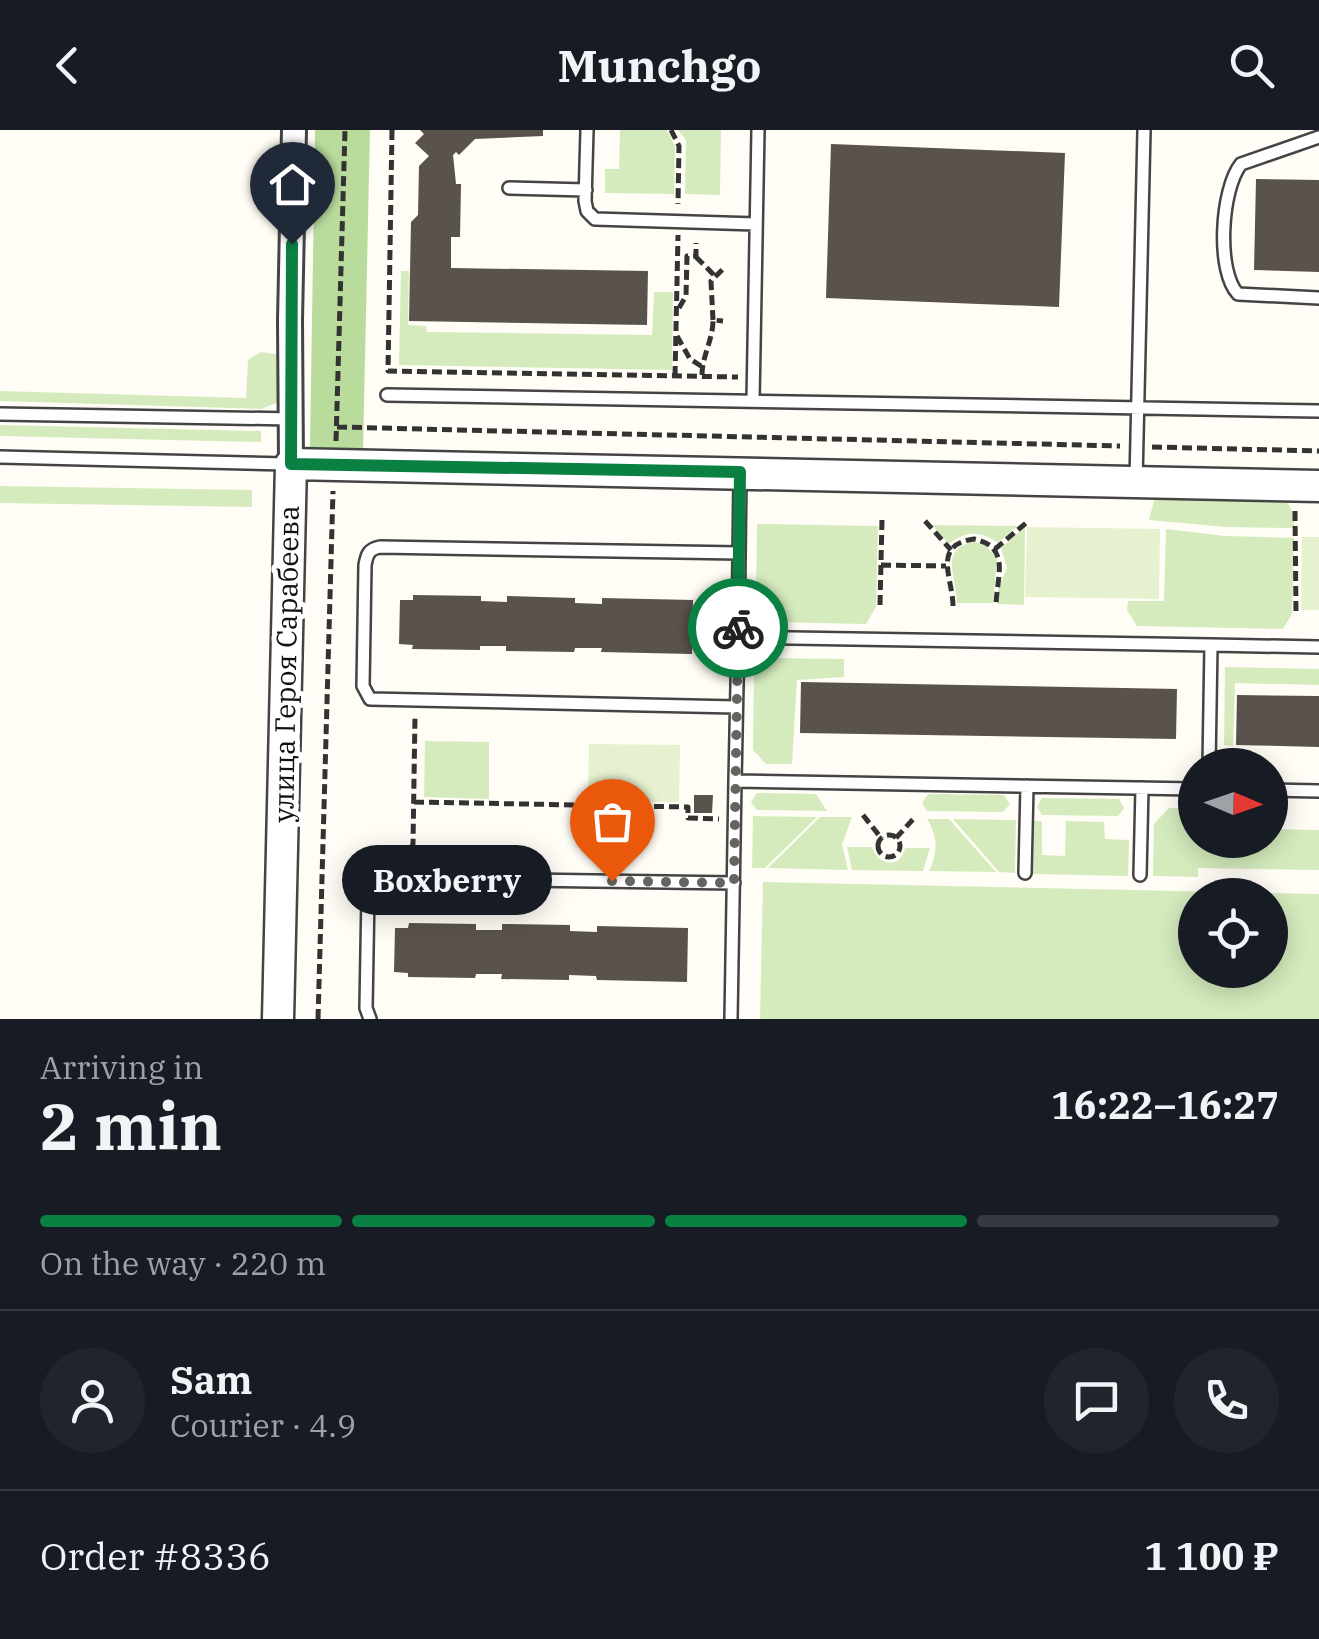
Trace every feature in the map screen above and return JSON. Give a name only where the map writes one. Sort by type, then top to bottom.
[{"type":"street","name":"улица Героя Сарабеева","points":[[278,1019],[292,419],[294,130]]},
{"type":"street","points":[[291,464],[1319,486]]},
{"type":"lane","points":[[587,130],[586,190],[588,212],[594,219],[756,224]]},
{"type":"lane","points":[[752,400],[758,130]]},
{"type":"lane","points":[[1136,482],[1144,130]]},
{"type":"lane","points":[[1319,137],[1241,164],[1234,173],[1224,222],[1228,277],[1238,294],[1319,298]]},
{"type":"lane","points":[[509,188],[586,190]]},
{"type":"lane","points":[[387,395],[1319,411]]},
{"type":"lane","points":[[0,414],[292,419]]},
{"type":"lane","points":[[0,458],[291,464]]},
{"type":"lane","points":[[731,1019],[740,472]]},
{"type":"lane","points":[[736,707],[376,701],[364,694],[365,564],[366,554],[372,548],[739,553]]},
{"type":"lane","points":[[738,636],[1319,647]]},
{"type":"lane","points":[[1208,748],[1211,645]]},
{"type":"lane","points":[[735,781],[1178,789]]},
{"type":"lane","points":[[1025,873],[1027,786]]},
{"type":"lane","points":[[1140,875],[1142,788]]},
{"type":"lane","points":[[1288,790],[1319,791]]},
{"type":"lane","points":[[370,1019],[366,1008],[370,884],[376,878],[734,883]]},
{"type":"path","points":[[335,448],[345,130]]},
{"type":"path","points":[[392,130],[388,372],[753,378]]},
{"type":"path","points":[[670,130],[680,146],[675,376]]},
{"type":"path","points":[[696,243],[696,256]]},
{"type":"path","points":[[676,312],[686,296],[687,256],[696,256],[716,276]]},
{"type":"path","points":[[702,377],[712,337],[711,280],[723,269]]},
{"type":"path","points":[[713,320],[723,321]]},
{"type":"path","points":[[676,333],[690,359],[702,366]]},
{"type":"path","points":[[337,428],[1128,446]]},
{"type":"path","points":[[1150,447],[1319,451]]},
{"type":"path","points":[[318,1019],[334,488]]},
{"type":"path","points":[[1296,614],[1298,515]]},
{"type":"path","points":[[880,604],[882,520]]},
{"type":"path","points":[[925,521],[951,550]]},
{"type":"path","points":[[995,549],[1026,523]]},
{"type":"path","points":[[953,606],[953,585],[946,566],[951,550],[974,538],[995,549],[1002,568],[996,582],[996,606]]},
{"type":"path","points":[[881,565],[946,566]]},
{"type":"path","points":[[398,877],[413,844],[416,702]]},
{"type":"path","points":[[414,802],[688,807],[688,818],[720,819]]},
{"type":"path","points":[[864,815],[882,839]]},
{"type":"path","points":[[896,838],[916,816]]},
{"type":"path","points":[[896,838],[898,852],[887,857],[878,848],[882,839],[896,838]]},
{"type":"green space","points":[[315,130],[370,130],[363,449],[310,448]]},
{"type":"green space","points":[[620,130],[667,130],[675,146],[674,194],[605,193],[605,169],[619,169]]},
{"type":"green space","points":[[678,130],[721,130],[720,195],[685,194],[686,140]]},
{"type":"green space","points":[[401,271],[409,271],[408,325],[426,326],[427,332],[652,335],[654,292],[673,292],[672,370],[399,365]]},
{"type":"green space","points":[[261,352],[281,355],[279,402],[261,409],[0,401],[0,391],[246,398],[248,360]]},
{"type":"green space","points":[[0,425],[261,431],[261,442],[0,436]]},
{"type":"green space","points":[[0,486],[252,490],[252,507],[0,503]]},
{"type":"green space","points":[[1155,497],[1285,499],[1294,514],[1294,528],[1149,520]]},
{"type":"green space","points":[[757,524],[878,526],[876,607],[866,624],[769,622],[756,598]]},
{"type":"green space","points":[[932,525],[1017,526],[998,543],[973,534],[949,544]]},
{"type":"green space","points":[[1025,527],[1024,605],[997,604],[1007,568],[1001,548]]},
{"type":"green space","points":[[1027,527],[1160,529],[1159,599],[1025,597]]},
{"type":"green space","points":[[1166,529],[1294,538],[1292,614],[1283,629],[1137,626],[1127,610],[1128,601],[1164,601]]},
{"type":"green space","points":[[1302,537],[1319,537],[1319,610],[1301,610]]},
{"type":"green space","points":[[984,544],[997,558],[993,603],[957,603],[953,558],[963,545]]},
{"type":"green space","points":[[767,658],[844,659],[844,677],[797,680],[792,764],[766,764],[753,750],[754,670]]},
{"type":"green space","points":[[1225,667],[1319,669],[1319,685],[1235,683],[1233,746],[1224,745]]},
{"type":"green space","points":[[425,741],[489,742],[489,799],[424,797]]},
{"type":"green space","points":[[589,744],[680,745],[679,802],[588,801]]},
{"type":"green space","points":[[757,793],[816,794],[827,811],[757,810],[751,802]]},
{"type":"green space","points":[[928,794],[1004,795],[1010,804],[1003,812],[927,811],[922,803]]},
{"type":"green space","points":[[1042,798],[1119,799],[1124,808],[1118,816],[1042,815],[1037,807]]},
{"type":"green space","points":[[1169,808],[1178,808],[1178,858],[1288,858],[1288,829],[1319,830],[1319,870],[1198,868],[1198,877],[1153,876],[1154,824]]},
{"type":"green space","points":[[753,816],[817,817],[765,868],[752,868]]},
{"type":"green space","points":[[820,817],[852,817],[842,844],[848,870],[768,868]]},
{"type":"green space","points":[[927,819],[949,819],[996,872],[929,871],[936,845]]},
{"type":"green space","points":[[953,819],[1016,820],[1015,873],[999,872]]},
{"type":"green space","points":[[1034,821],[1042,821],[1042,855],[1065,856],[1066,821],[1104,822],[1105,839],[1129,840],[1128,876],[1033,874]]},
{"type":"green space","points":[[847,847],[872,847],[879,858],[889,862],[899,860],[905,848],[930,848],[923,871],[852,870]]},
{"type":"green space","points":[[763,882],[1178,891],[1178,988],[1288,988],[1288,893],[1319,894],[1319,1019],[760,1019]]},
{"type":"building","points":[[420,130],[543,130],[543,136],[475,139],[459,155],[453,155],[456,184],[461,184],[460,237],[451,237],[451,268],[648,271],[647,325],[409,321],[411,222],[418,215],[419,166],[429,156],[415,143],[424,134]]},
{"type":"building","points":[[831,144],[1065,153],[1059,307],[826,298]]},
{"type":"building","points":[[1256,179],[1319,180],[1319,272],[1254,270]]},
{"type":"building","points":[[413,595],[481,596],[481,601],[507,602],[507,596],[575,598],[575,603],[602,604],[602,598],[693,600],[692,654],[601,652],[602,648],[575,648],[574,652],[506,651],[506,646],[480,646],[480,650],[412,649],[413,645],[399,644],[400,600],[413,600]]},
{"type":"building","points":[[801,682],[1177,689],[1176,739],[800,733]]},
{"type":"building","points":[[1237,695],[1319,696],[1319,747],[1236,745]]},
{"type":"building","points":[[694,795],[713,795],[712,813],[694,813]]},
{"type":"building","points":[[409,923],[476,924],[476,930],[502,930],[502,924],[570,925],[570,931],[597,932],[597,926],[688,928],[687,982],[597,980],[596,976],[569,975],[569,980],[501,979],[502,974],[476,974],[475,978],[408,977],[408,973],[394,972],[395,928],[408,928]]},
{"type":"way so far","points":[[612,881],[734,883],[738,628]]},
{"type":"place","name":"Boxberry","points":[[612,881]]},
{"type":"route","points":[[292,244],[291,464],[740,472],[738,628]]}]
